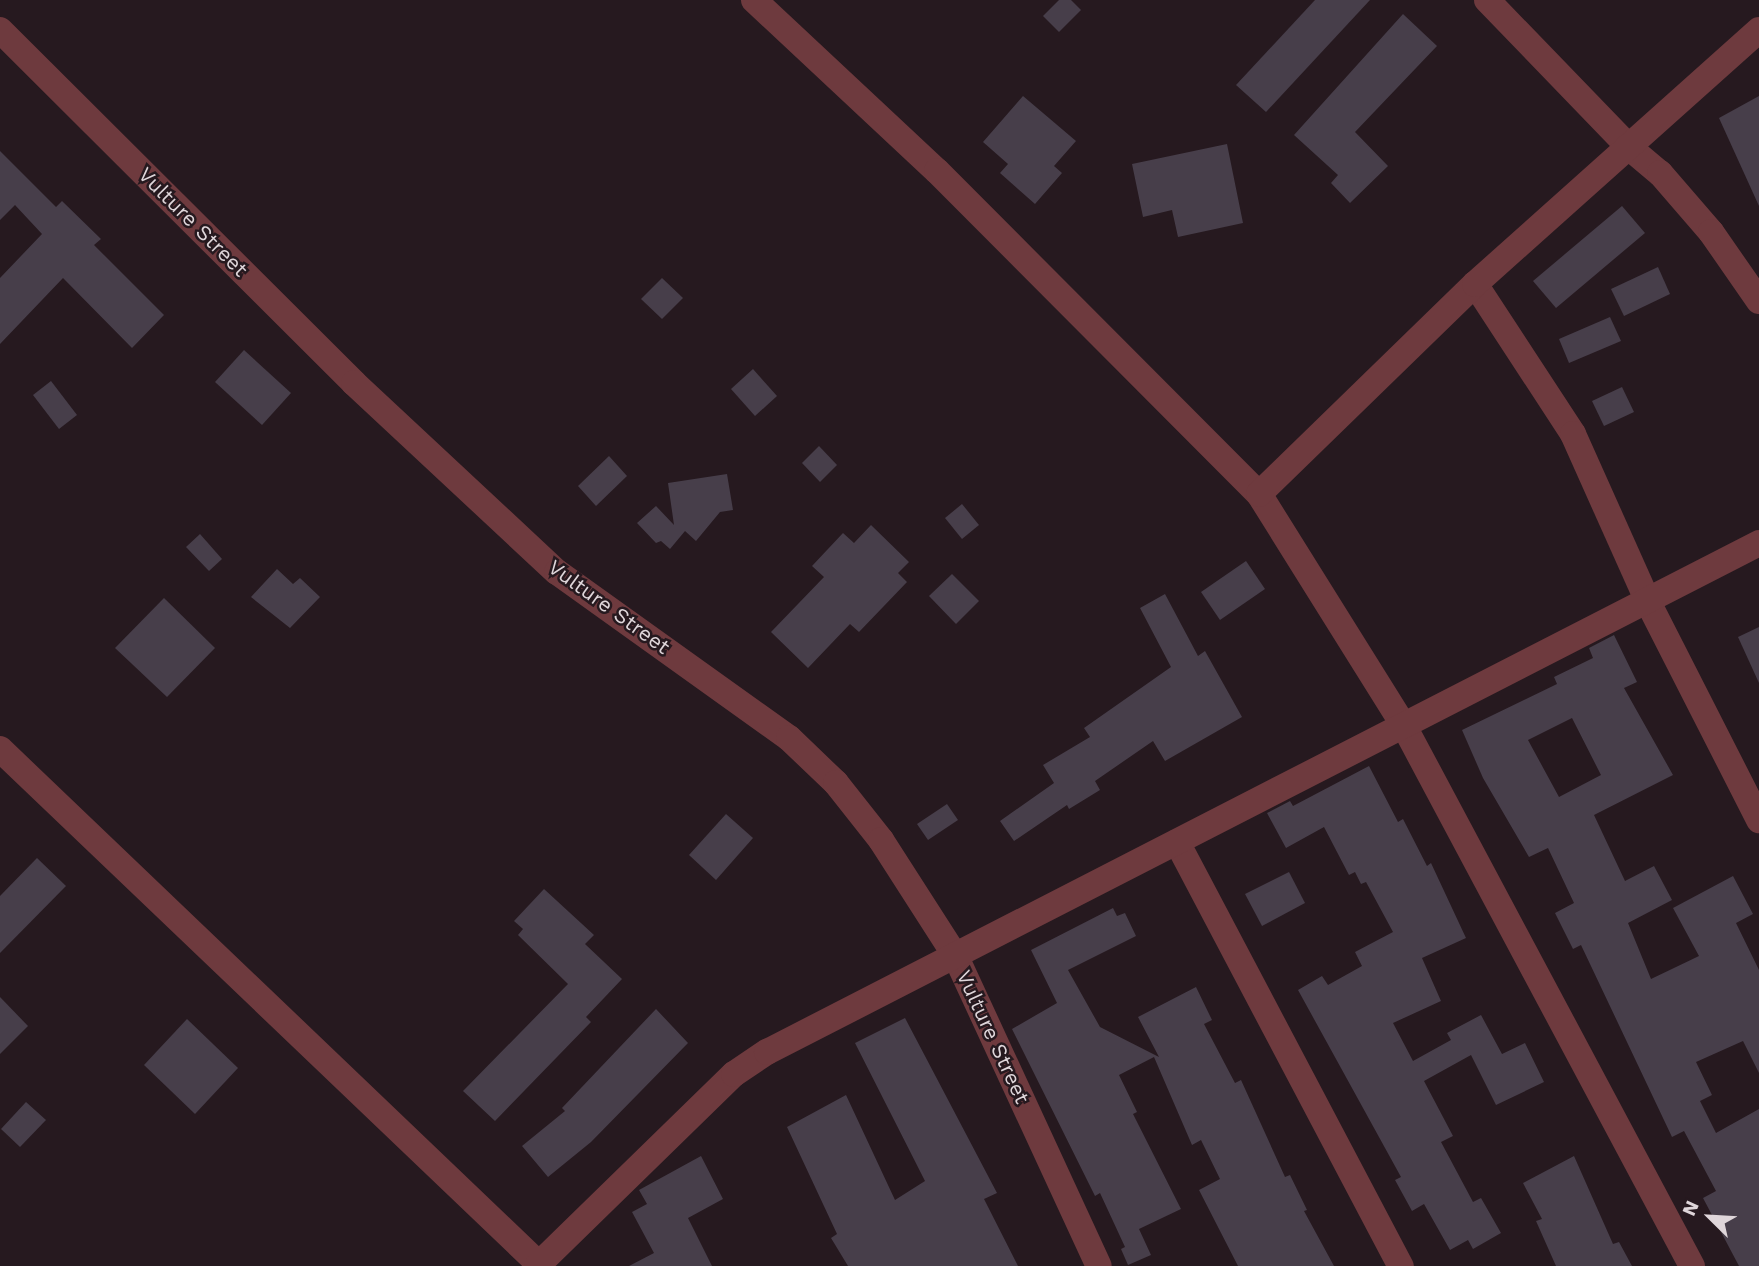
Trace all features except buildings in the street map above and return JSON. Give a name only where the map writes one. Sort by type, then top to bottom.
[{"type":"street","points":[[754,0],[937,171],[1259,494],[1404,726],[1692,1266]]},
{"type":"street","points":[[1487,0],[1631,149],[1660,173],[1751,272],[1759,301]]},
{"type":"street","name":"Vulture Street","points":[[0,30],[354,383],[557,572],[789,738],[817,765],[881,840],[956,957],[1099,1266]]},
{"type":"street","points":[[1259,494],[1475,284],[1631,149],[1759,30]]},
{"type":"street","points":[[1475,284],[1573,434],[1648,602],[1759,820]]},
{"type":"street","points":[[0,749],[440,1175],[539,1265],[734,1074],[767,1052],[1759,543]]},
{"type":"street","points":[[1177,842],[1401,1266]]}]
